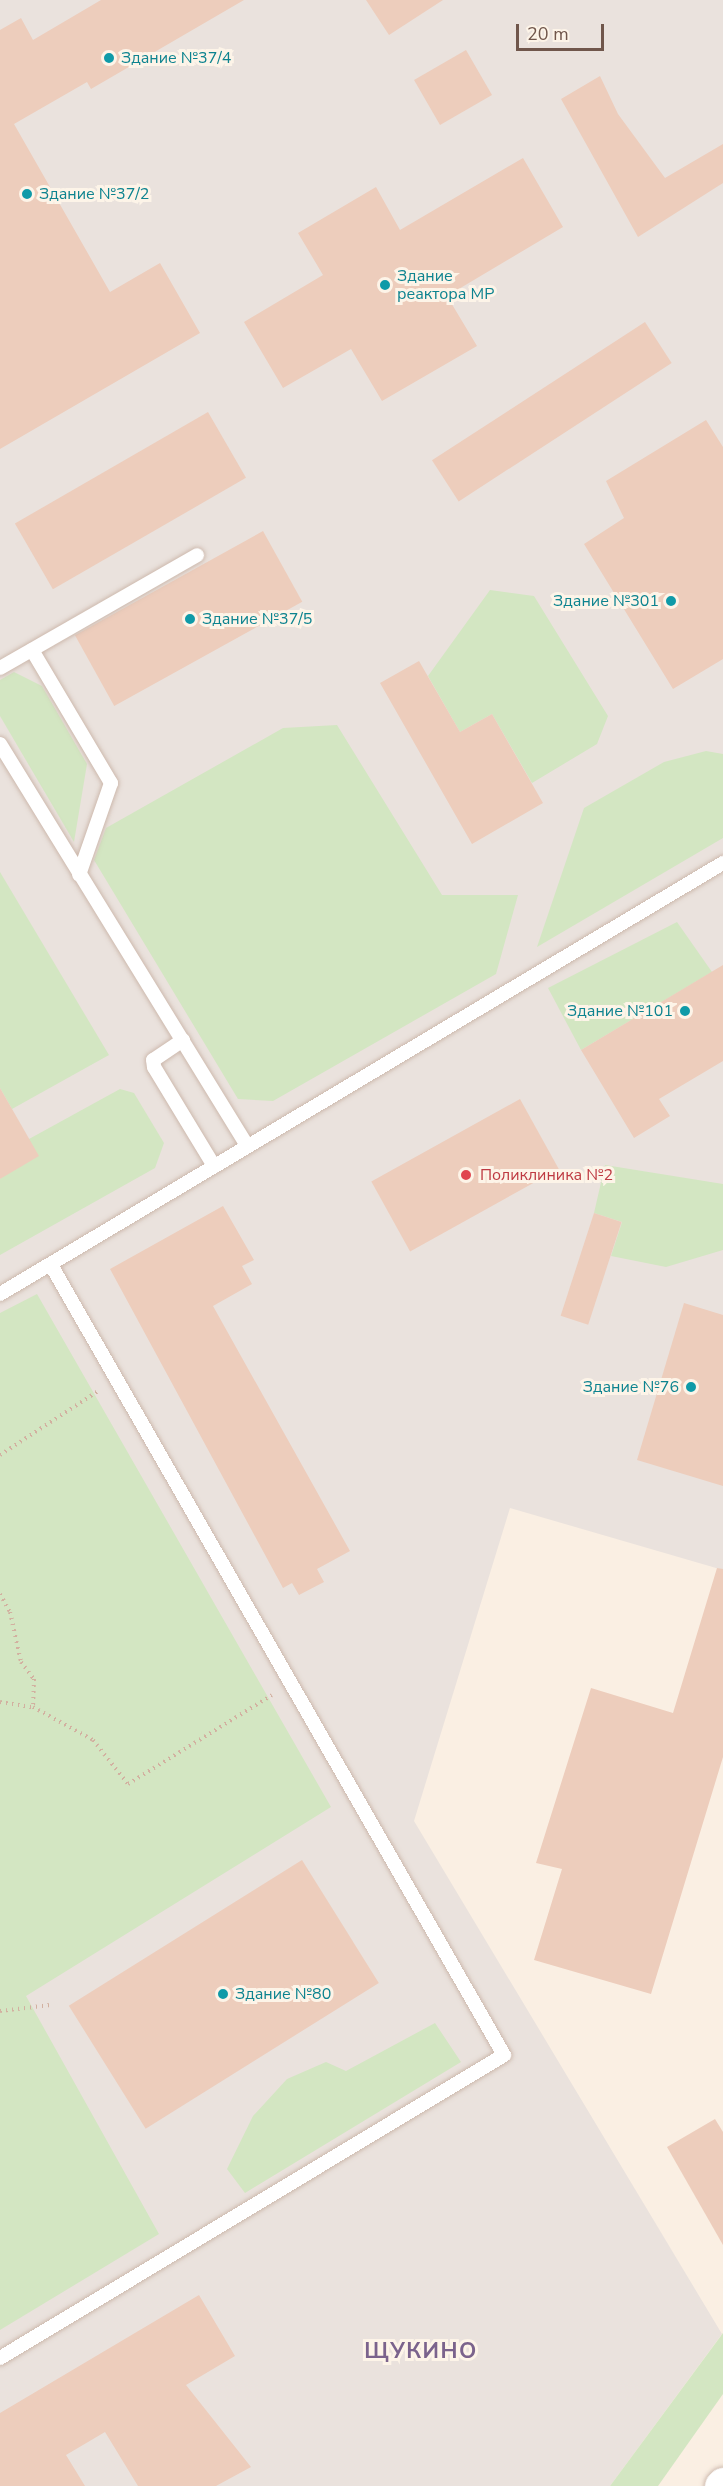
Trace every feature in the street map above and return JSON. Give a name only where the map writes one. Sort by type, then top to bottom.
[{"type":"lane","points":[[0,668],[197,555]]},
{"type":"lane","points":[[32,650],[111,783],[79,875]]},
{"type":"lane","points":[[0,744],[247,1146]]},
{"type":"lane","points":[[0,1294],[723,863]]},
{"type":"lane","points":[[183,1040],[153,1060],[153,1067],[214,1166]]},
{"type":"lane","points":[[0,2358],[504,2055],[51,1265]]},
{"type":"path","points":[[0,1455],[117,1380]]},
{"type":"path","points":[[0,1594],[10,1612],[21,1662],[34,1679],[33,1707]]},
{"type":"path","points":[[0,1702],[33,1707],[93,1740],[128,1784],[291,1683]]},
{"type":"path","points":[[0,2011],[51,2006]]},
{"type":"shaded area","points":[[0,0],[723,0],[723,1570],[510,1508],[414,1821],[722,2334],[610,2486],[0,2486]]},
{"type":"green space","points":[[490,590],[534,596],[608,716],[597,744],[532,783],[492,714],[460,732],[428,676]]},
{"type":"green space","points":[[14,672],[42,686],[87,764],[74,842],[0,716],[0,680]]},
{"type":"green space","points":[[337,725],[442,895],[518,895],[496,974],[273,1101],[238,1099],[94,860],[106,828],[283,728]]},
{"type":"green space","points":[[706,751],[723,754],[723,838],[537,947],[584,808],[664,762]]},
{"type":"green space","points":[[0,872],[109,1055],[12,1109],[0,1088]]},
{"type":"green space","points":[[677,922],[712,972],[581,1050],[548,988]]},
{"type":"green space","points":[[120,1089],[134,1093],[164,1143],[155,1168],[0,1255],[0,1179],[29,1139]]},
{"type":"green space","points":[[605,1165],[723,1184],[723,1250],[666,1267],[611,1256],[622,1222],[594,1213]]},
{"type":"green space","points":[[37,1294],[331,1807],[26,1996],[159,2234],[0,2330],[0,1313]]},
{"type":"green space","points":[[435,2023],[461,2062],[245,2193],[227,2169],[253,2116],[287,2079],[326,2062],[346,2071]]},
{"type":"green space","points":[[723,2333],[723,2394],[658,2486],[610,2486]]},
{"type":"building","name":"Здание №37/2","points":[[101,0],[244,0],[91,89],[87,82],[14,124],[110,292],[160,263],[200,333],[0,449],[0,30],[21,18],[33,40]]},
{"type":"building","points":[[366,0],[443,0],[389,35]]},
{"type":"building","points":[[466,50],[492,95],[440,125],[414,80]]},
{"type":"building","points":[[600,76],[618,114],[665,178],[723,144],[723,183],[638,237],[561,99]]},
{"type":"building","name":"Здание реактора МР","points":[[523,158],[563,227],[447,296],[477,346],[382,401],[351,349],[283,388],[244,322],[323,275],[298,233],[376,187],[400,230]]},
{"type":"building","points":[[645,322],[672,363],[459,501],[432,460]]},
{"type":"building","points":[[208,412],[246,478],[53,589],[15,524]]},
{"type":"building","name":"Здание №301","points":[[706,420],[723,447],[723,659],[673,689],[584,544],[624,518],[606,481]]},
{"type":"building","name":"Здание №37/5","points":[[263,531],[302,602],[114,706],[75,635]]},
{"type":"building","points":[[419,661],[460,732],[492,714],[543,803],[472,844],[380,683]]},
{"type":"building","name":"Здание №101","points":[[723,965],[723,1061],[659,1099],[670,1116],[634,1138],[581,1050]]},
{"type":"building","points":[[0,1088],[39,1156],[0,1179]]},
{"type":"building","name":"Поликлиника №2","points":[[520,1099],[559,1169],[410,1251],[371,1181]]},
{"type":"building","points":[[223,1206],[254,1260],[242,1266],[252,1284],[213,1306],[350,1551],[317,1569],[324,1582],[299,1595],[292,1583],[283,1588],[110,1269]]},
{"type":"building","points":[[594,1213],[622,1222],[588,1325],[561,1316]]},
{"type":"building","name":"Здание №76","points":[[684,1303],[723,1315],[723,1486],[637,1460]]},
{"type":"building","points":[[717,1568],[723,1569],[723,1757],[651,1994],[534,1960],[562,1869],[536,1863],[591,1688],[673,1713]]},
{"type":"building","name":"Здание №80","points":[[302,1860],[379,1983],[146,2129],[69,2006]]},
{"type":"building","points":[[715,2119],[723,2132],[723,2245],[667,2147]]},
{"type":"building","points":[[199,2295],[235,2356],[186,2385],[251,2467],[216,2486],[138,2486],[105,2432],[66,2455],[85,2486],[0,2486],[0,2413]]},
{"type":"place","name":"Здание №37/4","points":[[109,58]]},
{"type":"place","name":"Здание №37/2","points":[[27,194]]},
{"type":"place","name":"Здание реактора МР","points":[[385,285]]},
{"type":"place","name":"Здание №301","points":[[671,601]]},
{"type":"place","name":"Здание №37/5","points":[[190,619]]},
{"type":"place","name":"Здание №101","points":[[685,1011]]},
{"type":"place","name":"Поликлиника №2","points":[[466,1175]]},
{"type":"place","name":"Здание №76","points":[[691,1387]]},
{"type":"place","name":"Здание №80","points":[[223,1994]]},
{"type":"district","name":"ЩУКИНО","points":[[421,2352]]}]
